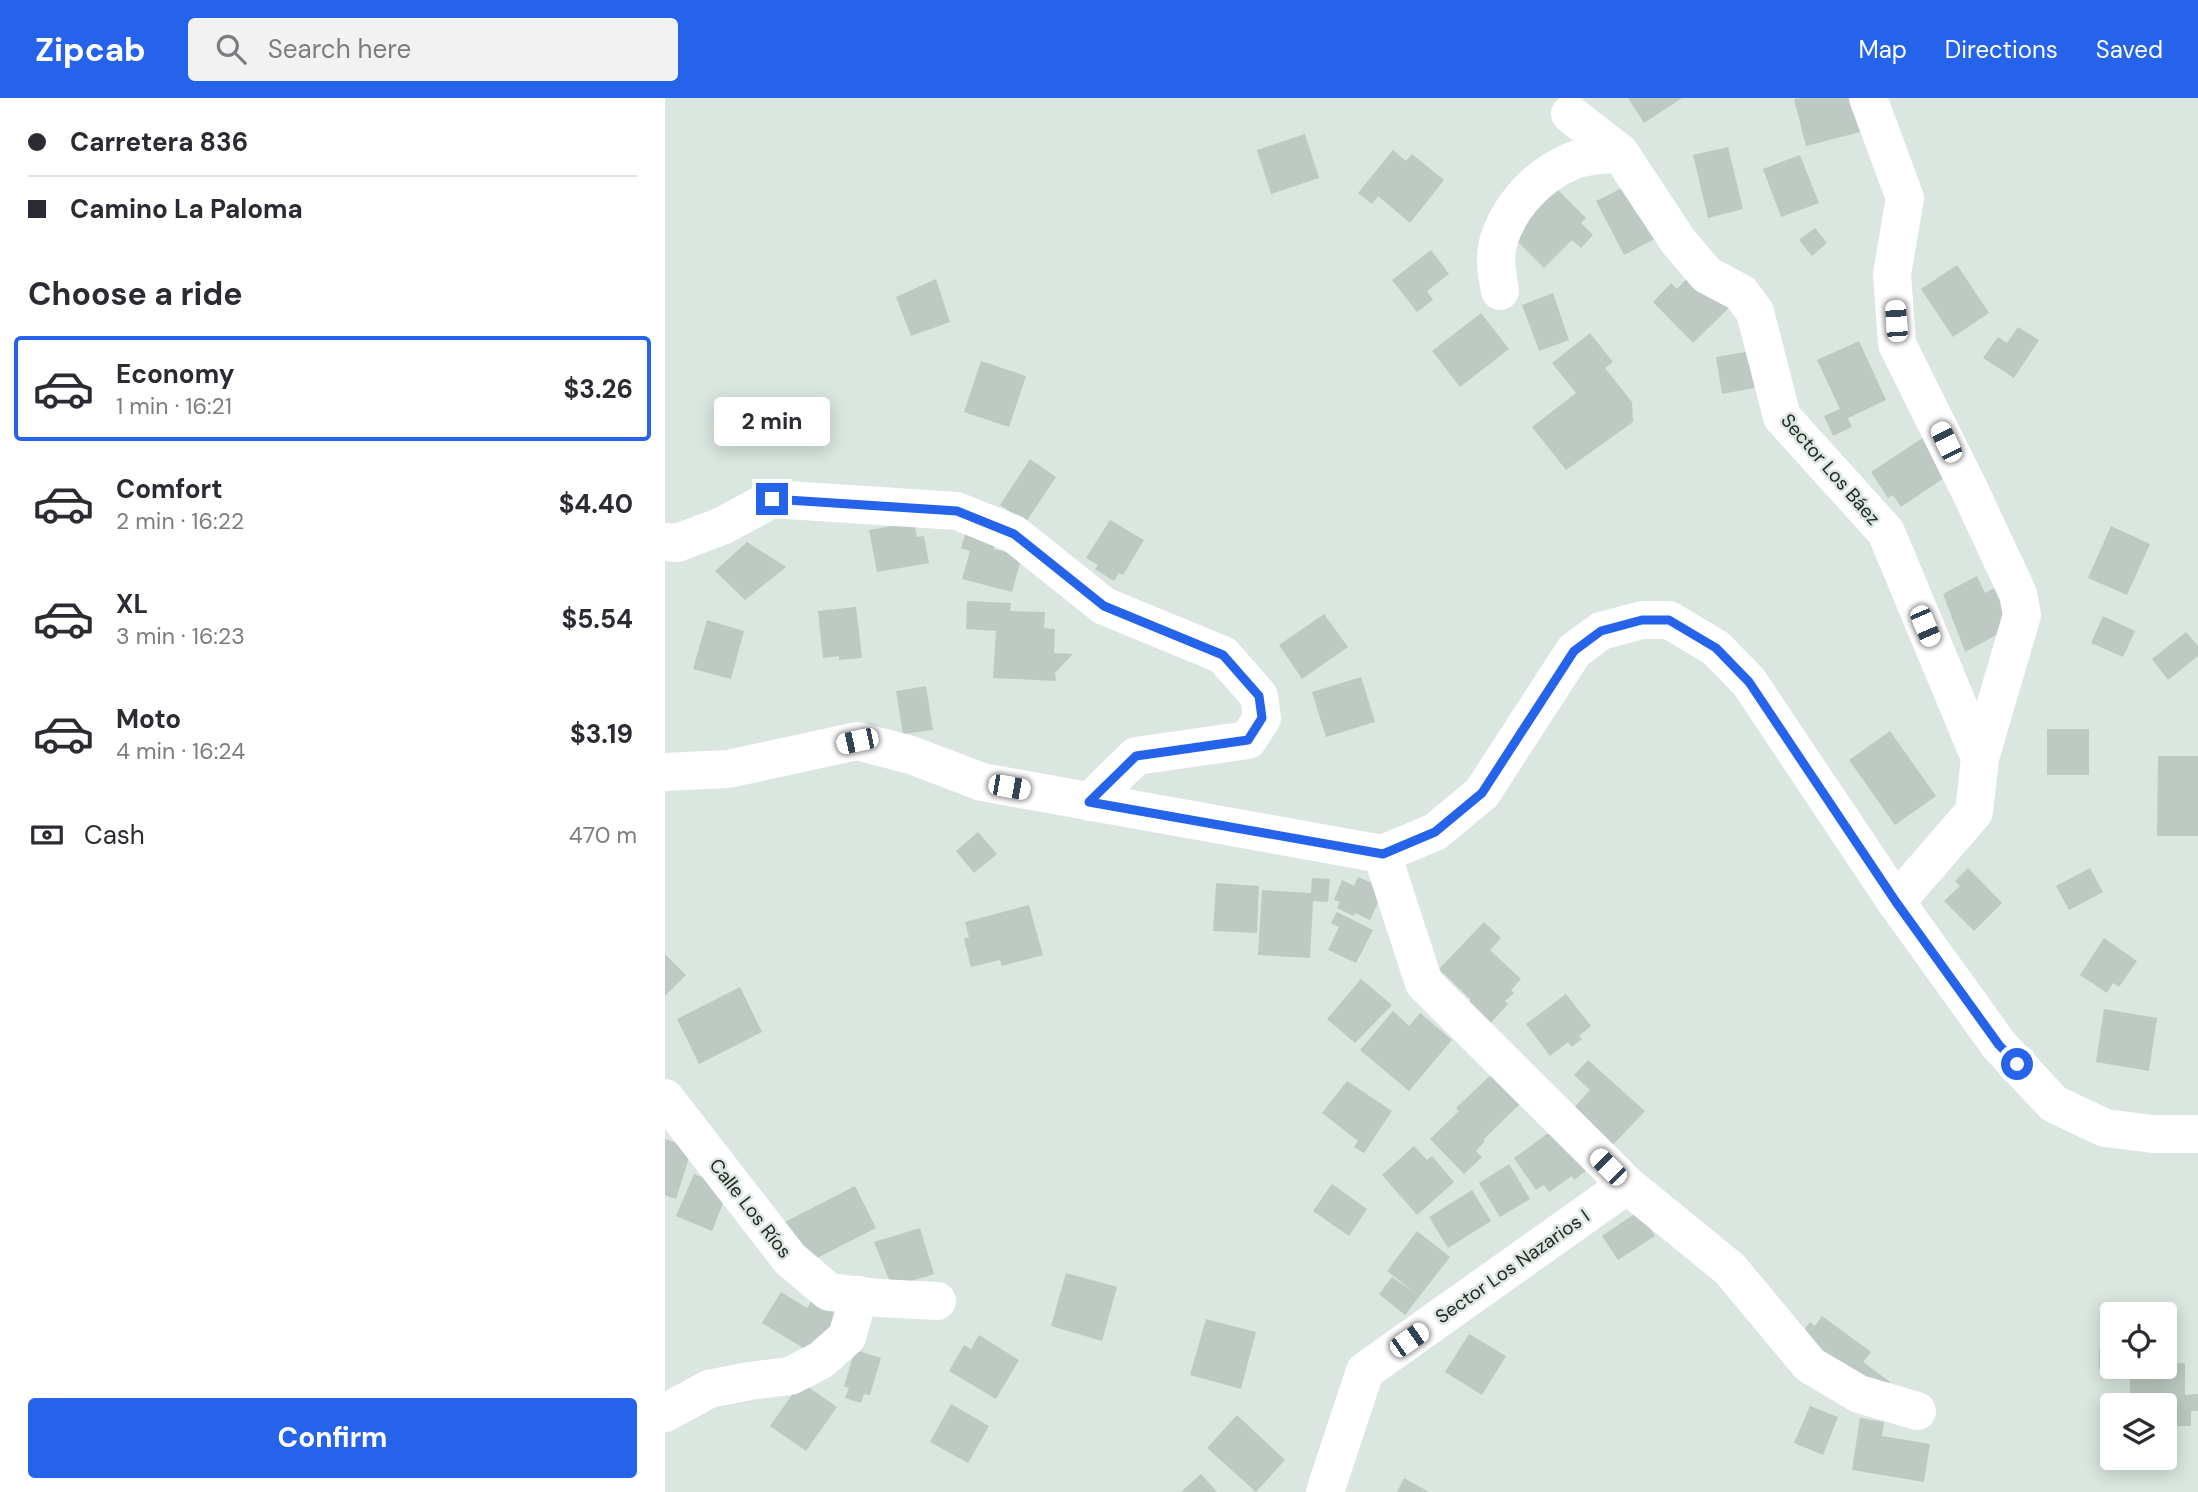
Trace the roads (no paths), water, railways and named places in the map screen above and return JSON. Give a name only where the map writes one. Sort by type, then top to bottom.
[{"type":"street","name":"Sector Los Báez","points":[[1868,98],[1905,198],[1892,274],[1898,344],[2018,594],[2021,615],[1980,758],[1974,812],[1896,902]]},
{"type":"street","name":"Sector Los Báez","points":[[1570,114],[1620,153],[1678,241],[1707,275],[1741,293],[1755,312],[1782,417],[1886,532],[1980,758]]},
{"type":"street","points":[[1500,291],[1496,272],[1498,243],[1515,205],[1541,181],[1573,161],[1620,153]]},
{"type":"street","points":[[665,542],[677,543],[722,526],[772,499],[957,511],[1014,534],[1104,606],[1223,655],[1259,696],[1262,718],[1248,740],[1136,756],[1089,802]]},
{"type":"street","points":[[665,772],[728,769],[857,741],[911,755],[982,782],[1383,854],[1435,832],[1482,793],[1574,651],[1601,631],[1642,620],[1669,620],[1716,648],[1749,682],[1896,902],[1999,1045],[2054,1104],[2105,1128],[2154,1134],[2198,1134]]},
{"type":"street","points":[[1383,854],[1424,983],[1627,1185],[1730,1269],[1810,1365],[1859,1394],[1917,1411]]},
{"type":"street","name":"Calle Los Ríos","points":[[665,1098],[790,1259],[829,1292],[937,1301]]},
{"type":"street","name":"Sector Los Nazarios I","points":[[1325,1492],[1365,1371],[1627,1185]]},
{"type":"street","points":[[665,1413],[709,1389],[790,1376],[821,1360],[847,1337],[859,1296]]}]
